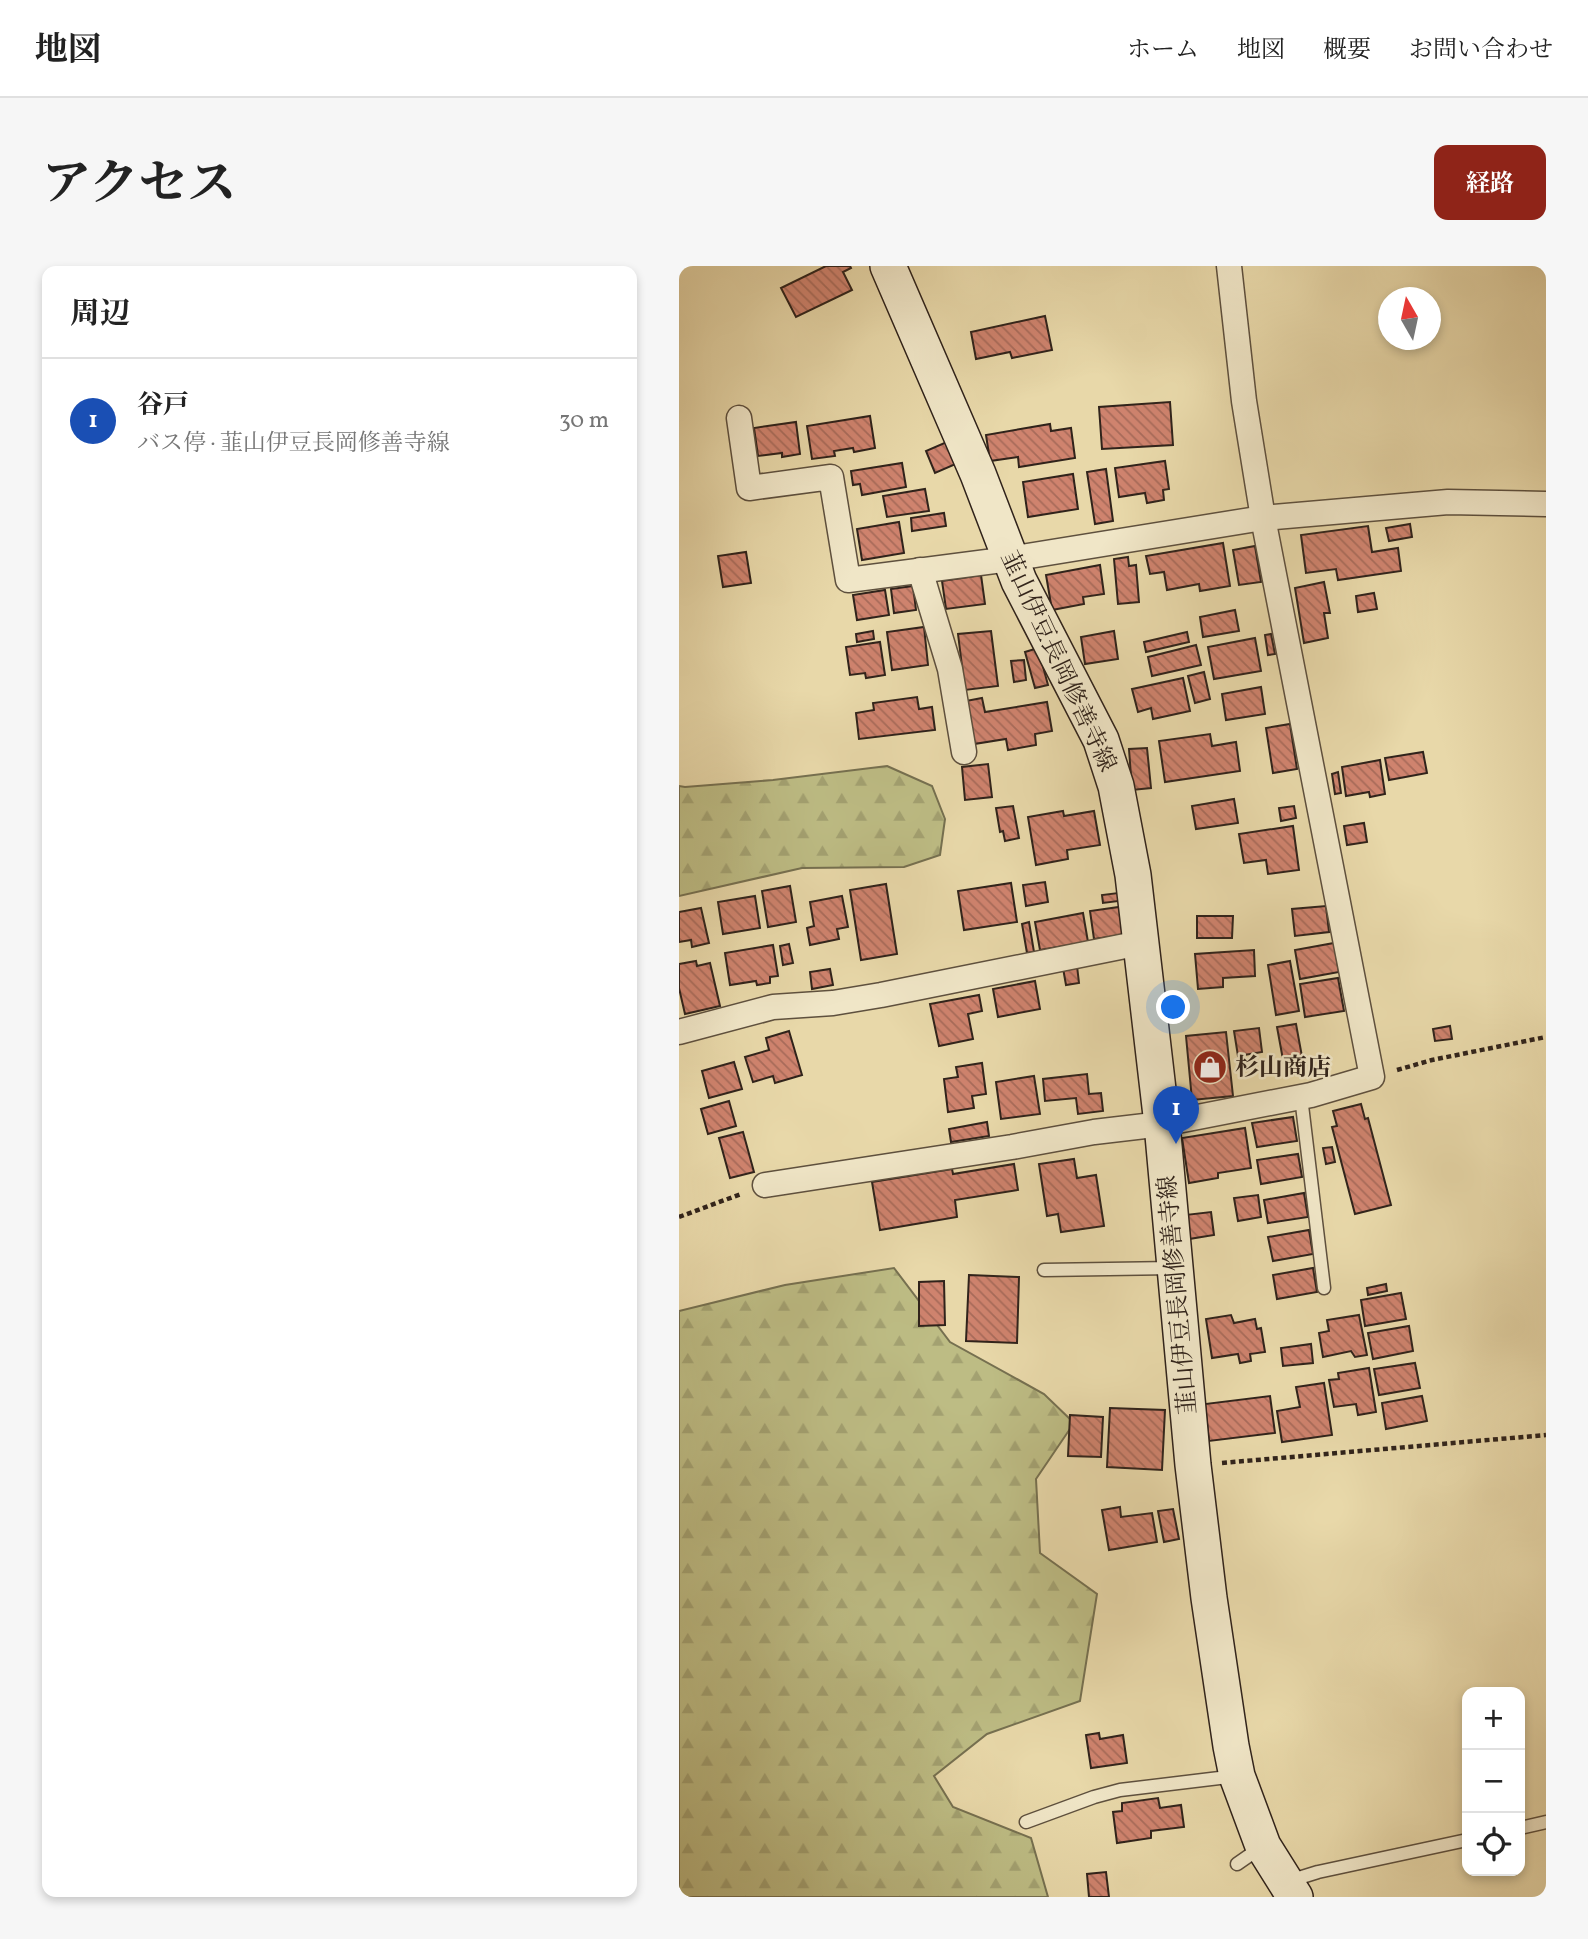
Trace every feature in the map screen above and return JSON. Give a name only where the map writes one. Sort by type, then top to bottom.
[{"type":"main road","name":"韮山伊豆長岡修善寺線","points":[[888,266],[978,474],[1010,559],[1101,740],[1116,786],[1133,875],[1161,1124],[1193,1465],[1231,1745],[1250,1855],[1290,1890]]},
{"type":"street","points":[[765,1185],[1094,1132],[1161,1124],[1301,1097],[1372,1077],[1263,518],[1244,401],[1229,266]]},
{"type":"street","points":[[739,418],[749,488],[831,477],[848,580],[1010,559],[1263,518],[1448,502],[1546,505]]},
{"type":"street","points":[[920,570],[950,669],[964,752]]},
{"type":"street","points":[[679,1032],[773,1007],[834,1003],[881,995],[1140,943]]},
{"type":"lane","points":[[1301,1097],[1324,1288]]},
{"type":"lane","points":[[1044,1270],[1175,1268]]},
{"type":"lane","points":[[1025,1822],[1120,1790],[1237,1776]]},
{"type":"lane","points":[[1525,1827],[1546,1822]]},
{"type":"lane","points":[[1290,1890],[1318,1872],[1462,1841]]},
{"type":"path","points":[[1372,1077],[1432,1060],[1546,1037]]},
{"type":"path","points":[[679,1217],[765,1185]]},
{"type":"path","points":[[1193,1465],[1546,1435]]},
{"type":"green space","points":[[887,766],[932,786],[945,819],[940,855],[904,867],[802,868],[679,896],[679,786],[773,780]]},
{"type":"green space","points":[[894,1268],[950,1342],[1044,1394],[1074,1423],[1036,1479],[1040,1553],[1097,1594],[1080,1701],[987,1734],[934,1776],[953,1807],[1031,1838],[1048,1897],[679,1897],[679,1311],[785,1285]]},
{"type":"building","points":[[826,266],[850,266],[851,268],[843,272],[852,290],[796,317],[781,288]]},
{"type":"building","points":[[1045,316],[1052,350],[1012,358],[1010,352],[976,359],[971,332]]},
{"type":"building","points":[[1170,402],[1173,445],[1102,449],[1099,407]]},
{"type":"building","points":[[870,416],[875,448],[854,452],[853,448],[834,451],[835,456],[812,459],[807,426]]},
{"type":"building","points":[[796,422],[800,454],[782,457],[782,453],[758,456],[754,428]]},
{"type":"building","points":[[1050,424],[1051,431],[1071,428],[1075,458],[1019,467],[1018,457],[990,461],[986,435]]},
{"type":"building","points":[[949,441],[958,463],[935,473],[926,451]]},
{"type":"building","points":[[1165,461],[1169,489],[1163,490],[1164,500],[1147,503],[1145,493],[1119,497],[1115,468]]},
{"type":"building","points":[[902,463],[906,487],[862,495],[860,484],[853,485],[851,471]]},
{"type":"building","points":[[1106,469],[1113,521],[1095,524],[1087,472]]},
{"type":"building","points":[[1073,474],[1078,509],[1028,517],[1023,482]]},
{"type":"building","points":[[925,489],[929,511],[887,517],[883,496]]},
{"type":"building","points":[[944,513],[946,526],[912,531],[911,518]]},
{"type":"building","points":[[899,522],[904,553],[862,560],[857,529]]},
{"type":"building","points":[[1410,524],[1412,537],[1389,541],[1386,528]]},
{"type":"building","points":[[1368,526],[1372,552],[1398,548],[1401,571],[1338,580],[1336,569],[1306,573],[1301,535]]},
{"type":"building","points":[[1223,543],[1230,586],[1200,591],[1199,584],[1167,590],[1164,572],[1150,574],[1146,556]]},
{"type":"building","points":[[1255,546],[1261,582],[1239,585],[1233,550]]},
{"type":"building","points":[[746,552],[751,583],[723,587],[718,556]]},
{"type":"building","points":[[1128,557],[1129,566],[1136,565],[1139,602],[1118,604],[1114,559]]},
{"type":"building","points":[[1100,565],[1104,594],[1083,597],[1084,604],[1052,610],[1046,575]]},
{"type":"building","points":[[981,575],[985,604],[946,609],[942,581]]},
{"type":"building","points":[[1324,582],[1330,613],[1324,613],[1328,638],[1304,643],[1295,588]]},
{"type":"building","points":[[913,586],[916,610],[894,613],[891,589]]},
{"type":"building","points":[[885,590],[889,615],[857,620],[853,595]]},
{"type":"building","points":[[1374,593],[1377,609],[1358,612],[1356,596]]},
{"type":"building","points":[[1235,610],[1239,631],[1203,637],[1200,617]]},
{"type":"building","points":[[924,627],[928,665],[892,670],[887,632]]},
{"type":"building","points":[[873,631],[874,639],[857,642],[856,634]]},
{"type":"building","points":[[991,631],[998,686],[965,690],[958,634]]},
{"type":"building","points":[[1114,631],[1118,659],[1085,664],[1081,637]]},
{"type":"building","points":[[1187,632],[1189,642],[1146,652],[1144,642]]},
{"type":"building","points":[[1271,634],[1275,654],[1268,655],[1265,635]]},
{"type":"building","points":[[1255,638],[1261,671],[1214,679],[1208,647]]},
{"type":"building","points":[[880,642],[885,675],[866,678],[865,673],[850,675],[846,647]]},
{"type":"building","points":[[1196,645],[1201,665],[1152,676],[1148,657]]},
{"type":"building","points":[[1038,648],[1048,685],[1035,688],[1025,652]]},
{"type":"building","points":[[1024,660],[1026,680],[1014,682],[1011,661]]},
{"type":"building","points":[[1204,672],[1210,699],[1195,703],[1188,676]]},
{"type":"building","points":[[1183,678],[1190,711],[1153,719],[1151,708],[1138,712],[1132,689]]},
{"type":"building","points":[[1261,687],[1265,714],[1226,720],[1222,694]]},
{"type":"building","points":[[917,697],[919,709],[932,707],[935,730],[859,739],[856,713],[874,710],[873,703]]},
{"type":"building","points":[[982,698],[985,712],[1047,702],[1052,731],[1035,734],[1036,745],[1008,750],[1006,739],[974,744],[966,701]]},
{"type":"building","points":[[1290,724],[1297,769],[1273,773],[1266,728]]},
{"type":"building","points":[[1210,734],[1212,746],[1236,742],[1240,771],[1165,782],[1159,741]]},
{"type":"building","points":[[1147,748],[1151,788],[1132,790],[1129,749]]},
{"type":"building","points":[[1423,752],[1427,773],[1389,780],[1385,758]]},
{"type":"building","points":[[1380,760],[1385,794],[1370,797],[1369,792],[1346,796],[1342,767]]},
{"type":"building","points":[[988,764],[992,797],[965,800],[962,767]]},
{"type":"building","points":[[1338,772],[1341,793],[1335,794],[1332,774]]},
{"type":"building","points":[[1234,799],[1238,823],[1196,829],[1192,806]]},
{"type":"building","points":[[1013,806],[1019,838],[1005,841],[1003,831],[1000,832],[996,808]]},
{"type":"building","points":[[1294,806],[1296,818],[1281,821],[1279,808]]},
{"type":"building","points":[[1063,811],[1064,816],[1094,811],[1100,845],[1067,850],[1068,859],[1036,865],[1028,817]]},
{"type":"building","points":[[1364,823],[1367,842],[1347,845],[1344,826]]},
{"type":"building","points":[[1293,826],[1299,870],[1268,874],[1266,860],[1244,863],[1239,834]]},
{"type":"building","points":[[1045,882],[1048,902],[1026,906],[1023,885]]},
{"type":"building","points":[[1011,883],[1017,922],[964,930],[958,891]]},
{"type":"building","points":[[886,884],[897,954],[861,960],[850,890]]},
{"type":"building","points":[[790,886],[796,922],[768,927],[762,891]]},
{"type":"building","points":[[1118,893],[1119,901],[1103,903],[1102,895]]},
{"type":"building","points":[[755,896],[760,928],[723,934],[718,902]]},
{"type":"building","points":[[842,896],[848,927],[837,929],[839,939],[810,945],[807,928],[814,926],[810,902]]},
{"type":"building","points":[[1326,906],[1329,932],[1295,936],[1292,909]]},
{"type":"building","points":[[1119,907],[1123,935],[1094,939],[1090,911]]},
{"type":"building","points":[[701,908],[709,943],[692,947],[691,940],[679,942],[679,912]]},
{"type":"building","points":[[1083,913],[1088,942],[1040,950],[1035,922]]},
{"type":"building","points":[[1197,916],[1233,916],[1232,938],[1197,938]]},
{"type":"building","points":[[1029,922],[1034,952],[1027,953],[1022,924]]},
{"type":"building","points":[[1334,943],[1339,972],[1300,979],[1295,950]]},
{"type":"building","points":[[789,944],[793,963],[783,965],[780,946]]},
{"type":"building","points":[[773,945],[778,976],[770,977],[770,983],[757,985],[756,981],[730,985],[725,953]]},
{"type":"building","points":[[1254,950],[1255,976],[1223,978],[1223,987],[1198,989],[1195,954]]},
{"type":"building","points":[[696,961],[697,966],[710,963],[720,1006],[685,1014],[679,988],[679,964]]},
{"type":"building","points":[[1290,961],[1299,1011],[1276,1015],[1268,965]]},
{"type":"building","points":[[1077,966],[1079,983],[1066,985],[1063,968]]},
{"type":"building","points":[[830,969],[833,985],[812,989],[810,972]]},
{"type":"building","points":[[1338,978],[1344,1011],[1305,1017],[1300,984]]},
{"type":"building","points":[[1035,981],[1040,1009],[998,1017],[993,989]]},
{"type":"building","points":[[979,995],[982,1011],[968,1014],[973,1039],[939,1046],[930,1004]]},
{"type":"building","points":[[1296,1024],[1305,1073],[1286,1076],[1277,1027]]},
{"type":"building","points":[[1450,1026],[1452,1039],[1435,1041],[1433,1029]]},
{"type":"building","points":[[1259,1028],[1262,1052],[1238,1056],[1234,1031]]},
{"type":"building","points":[[789,1031],[802,1075],[775,1083],[773,1076],[753,1082],[745,1057],[769,1050],[766,1038]]},
{"type":"building","points":[[1226,1032],[1233,1096],[1192,1100],[1186,1036]]},
{"type":"building","points":[[734,1062],[742,1089],[709,1098],[702,1071]]},
{"type":"building","points":[[982,1063],[986,1094],[972,1096],[974,1108],[948,1112],[944,1079],[958,1077],[956,1067]]},
{"type":"building","points":[[1087,1074],[1089,1094],[1101,1093],[1103,1111],[1078,1114],[1076,1098],[1045,1101],[1043,1079]]},
{"type":"building","points":[[1034,1076],[1040,1114],[1001,1119],[996,1082]]},
{"type":"building","points":[[729,1101],[736,1126],[708,1134],[701,1109]]},
{"type":"building","points":[[1361,1104],[1365,1119],[1368,1118],[1391,1205],[1355,1214],[1332,1127],[1337,1126],[1333,1111]]},
{"type":"building","points":[[1293,1117],[1297,1141],[1257,1147],[1252,1123]]},
{"type":"building","points":[[987,1122],[989,1136],[951,1142],[949,1129]]},
{"type":"building","points":[[1245,1128],[1251,1168],[1218,1173],[1218,1178],[1189,1183],[1182,1138]]},
{"type":"building","points":[[743,1132],[754,1172],[730,1178],[719,1138]]},
{"type":"building","points":[[1332,1147],[1335,1162],[1326,1164],[1323,1148]]},
{"type":"building","points":[[1298,1154],[1302,1177],[1261,1184],[1257,1160]]},
{"type":"building","points":[[1074,1159],[1077,1178],[1096,1175],[1104,1226],[1061,1232],[1058,1214],[1047,1216],[1039,1164]]},
{"type":"building","points":[[1014,1164],[1018,1190],[955,1200],[957,1217],[880,1230],[872,1182],[952,1169],[953,1174]]},
{"type":"building","points":[[1304,1193],[1308,1217],[1268,1223],[1264,1200]]},
{"type":"building","points":[[1258,1195],[1261,1217],[1238,1221],[1234,1198]]},
{"type":"building","points":[[1211,1212],[1214,1235],[1189,1239],[1185,1215]]},
{"type":"building","points":[[1309,1230],[1313,1254],[1273,1261],[1268,1237]]},
{"type":"building","points":[[1313,1268],[1317,1292],[1277,1299],[1273,1275]]},
{"type":"building","points":[[969,1275],[1019,1277],[1017,1343],[966,1341]]},
{"type":"building","points":[[944,1281],[945,1325],[919,1326],[919,1282]]},
{"type":"building","points":[[1386,1284],[1387,1291],[1368,1295],[1367,1288]]},
{"type":"building","points":[[1401,1293],[1406,1319],[1365,1326],[1361,1300]]},
{"type":"building","points":[[1231,1315],[1234,1323],[1255,1319],[1257,1329],[1261,1328],[1265,1352],[1250,1354],[1251,1361],[1240,1363],[1238,1354],[1212,1358],[1206,1319]]},
{"type":"building","points":[[1359,1315],[1367,1355],[1355,1357],[1351,1351],[1323,1357],[1319,1333],[1329,1331],[1327,1320]]},
{"type":"building","points":[[1409,1326],[1413,1351],[1373,1359],[1368,1333]]},
{"type":"building","points":[[1311,1344],[1313,1363],[1283,1366],[1281,1348]]},
{"type":"building","points":[[1415,1363],[1420,1388],[1379,1395],[1374,1369]]},
{"type":"building","points":[[1369,1368],[1376,1412],[1358,1415],[1356,1404],[1334,1407],[1329,1380],[1339,1379],[1338,1373]]},
{"type":"building","points":[[1324,1383],[1332,1435],[1282,1442],[1277,1411],[1300,1407],[1296,1387]]},
{"type":"building","points":[[1270,1396],[1275,1433],[1209,1441],[1205,1404]]},
{"type":"building","points":[[1422,1396],[1427,1421],[1386,1429],[1382,1403]]},
{"type":"building","points":[[1110,1408],[1165,1410],[1162,1470],[1107,1467]]},
{"type":"building","points":[[1070,1415],[1103,1417],[1101,1457],[1068,1456]]},
{"type":"building","points":[[1120,1507],[1121,1517],[1152,1513],[1157,1542],[1109,1550],[1102,1510]]},
{"type":"building","points":[[1173,1509],[1179,1539],[1164,1542],[1158,1511]]},
{"type":"building","points":[[1099,1733],[1100,1739],[1123,1735],[1127,1763],[1091,1768],[1086,1735]]},
{"type":"building","points":[[1158,1798],[1160,1808],[1181,1805],[1184,1827],[1151,1831],[1151,1838],[1117,1843],[1113,1812],[1122,1811],[1122,1803]]},
{"type":"building","points":[[1106,1872],[1109,1897],[1089,1897],[1087,1874]]},
{"type":"place","name":"杉山商店","points":[[1210,1067]]},
{"type":"place","name":"谷戸","points":[[1176,1144]]}]
